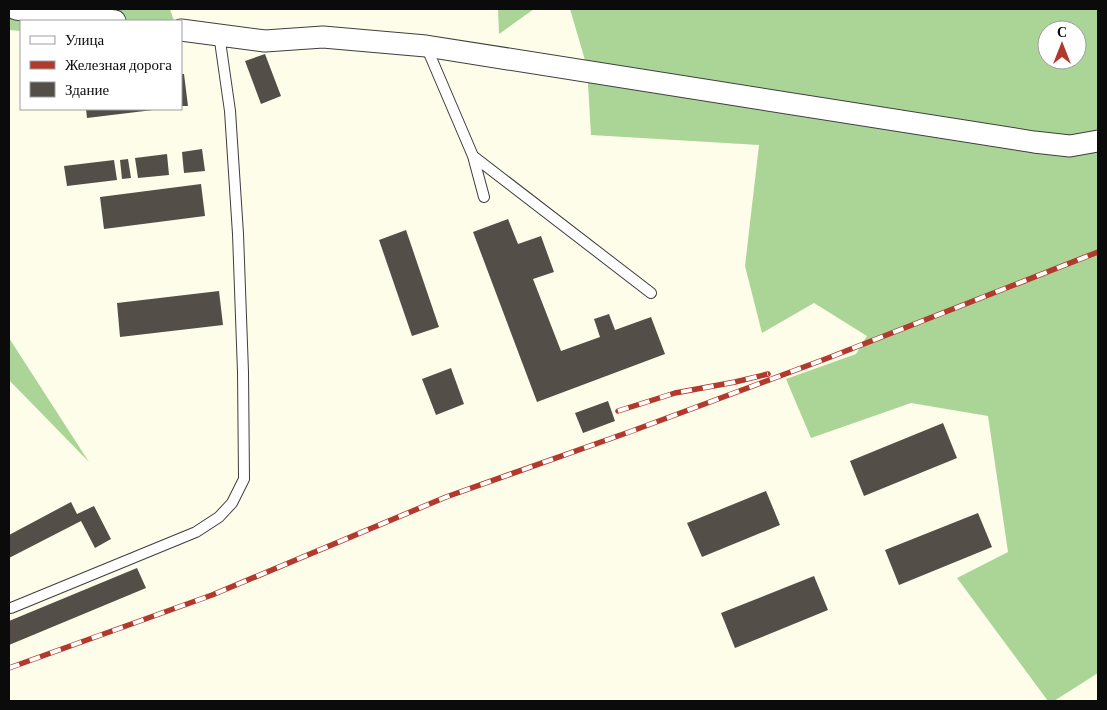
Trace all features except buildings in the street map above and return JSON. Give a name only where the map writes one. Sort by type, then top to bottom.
[{"type":"street","points":[[16,9],[107,20]]},
{"type":"street","points":[[182,30],[265,40],[323,38],[426,46],[1034,142],[1070,146],[1098,141]]},
{"type":"lane","points":[[11,608],[196,532],[219,517],[232,503],[244,479],[243,372],[238,234],[230,111],[219,34]]},
{"type":"lane","points":[[426,46],[473,156],[484,197]]},
{"type":"lane","points":[[473,156],[652,293]]},
{"type":"green space","points":[[9,9],[170,9],[174,20],[20,20],[20,31],[9,30]]},
{"type":"green space","points":[[498,9],[534,9],[499,34]]},
{"type":"green space","points":[[570,9],[1098,9],[1098,673],[1054,701],[1048,701],[957,578],[1008,552],[988,416],[911,403],[811,438],[786,379],[856,354],[867,336],[814,303],[762,333],[745,266],[759,145],[591,135],[587,67]]},
{"type":"green space","points":[[9,338],[89,462],[9,380]]},
{"type":"railway","points":[[9,668],[212,595],[446,497],[632,431],[828,358],[1098,252]]},
{"type":"railway","points":[[618,411],[675,393],[768,374]]}]
